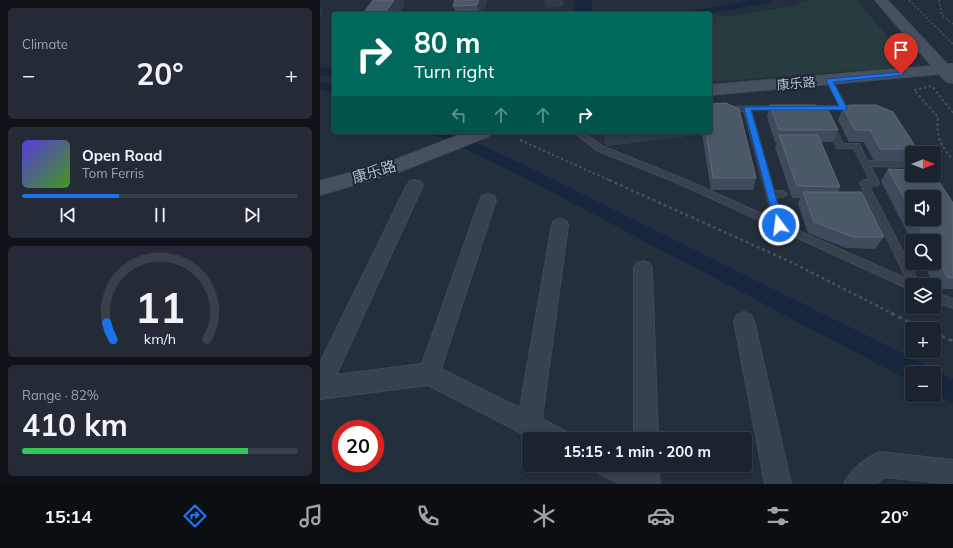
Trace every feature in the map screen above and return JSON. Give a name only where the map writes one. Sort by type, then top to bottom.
[{"type":"street","points":[[881,0],[950,73]]},
{"type":"street","name":"康乐路","points":[[712,90],[829,80],[950,73]]},
{"type":"street","name":"康乐路","points":[[320,188],[394,167],[478,134]]},
{"type":"street","points":[[320,387],[415,186]]},
{"type":"street","points":[[429,374],[488,200]]},
{"type":"street","points":[[529,426],[560,226]]},
{"type":"street","points":[[643,268],[646,432]]},
{"type":"street","points":[[744,321],[778,484]]},
{"type":"street","points":[[320,387],[429,374],[541,432]]},
{"type":"street","points":[[857,484],[880,464],[953,472]]},
{"type":"street","points":[[623,472],[647,484],[646,472]]},
{"type":"lane","points":[[829,80],[844,108]]},
{"type":"lane","points":[[747,108],[779,225]]},
{"type":"lane","points":[[712,109],[785,108]]},
{"type":"lane","points":[[808,108],[826,115],[844,108],[859,108]]},
{"type":"lane","points":[[826,115],[840,146],[856,146],[875,183],[864,183],[910,278]]},
{"type":"lane","points":[[581,134],[600,148],[683,182],[905,281]]},
{"type":"lane","points":[[865,164],[905,164]]},
{"type":"lane","points":[[771,194],[783,194]]},
{"type":"lane","points":[[941,299],[953,304]]},
{"type":"path","points":[[909,0],[953,44]]},
{"type":"path","points":[[939,0],[939,12],[944,19],[953,24]]},
{"type":"path","points":[[953,113],[932,86],[914,90],[938,117],[936,133],[942,149],[953,159]]},
{"type":"path","points":[[520,140],[746,243],[782,257],[910,322]]},
{"type":"path","points":[[941,336],[953,341]]},
{"type":"green space","points":[[811,0],[857,0],[906,59],[904,64],[888,68],[712,82],[712,17],[739,15],[795,6],[802,2]]},
{"type":"building","points":[[373,0],[394,0],[385,12],[364,12]]},
{"type":"building","points":[[455,0],[479,0],[477,5],[453,6]]},
{"type":"building","points":[[726,103],[739,109],[756,178],[713,178],[706,134],[712,134],[712,104]]},
{"type":"building","points":[[770,105],[815,105],[828,110],[838,130],[779,130]]},
{"type":"building","points":[[850,105],[876,105],[893,112],[915,146],[905,146],[905,149],[880,149],[870,130],[855,130],[843,108]]},
{"type":"building","points":[[779,135],[818,135],[840,187],[797,186]]},
{"type":"building","points":[[888,169],[905,170],[905,182],[939,182],[953,203],[953,278],[948,278],[941,266],[941,234],[923,234],[919,226],[941,226],[941,190],[905,190],[905,200]]},
{"type":"building","points":[[803,192],[862,192],[884,237],[853,237],[814,222]]},
{"type":"waterway","points":[[582,12],[584,0]]},
{"type":"waterway","points":[[702,12],[767,0]]},
{"type":"waterway","points":[[320,72],[332,71]]},
{"type":"waterway","points":[[320,85],[332,89]]},
{"type":"waterway","points":[[444,134],[524,171],[905,366]]},
{"type":"waterway","points":[[941,385],[953,391]]},
{"type":"route","points":[[779,225],[747,108],[844,108],[829,80],[901,74]]}]
